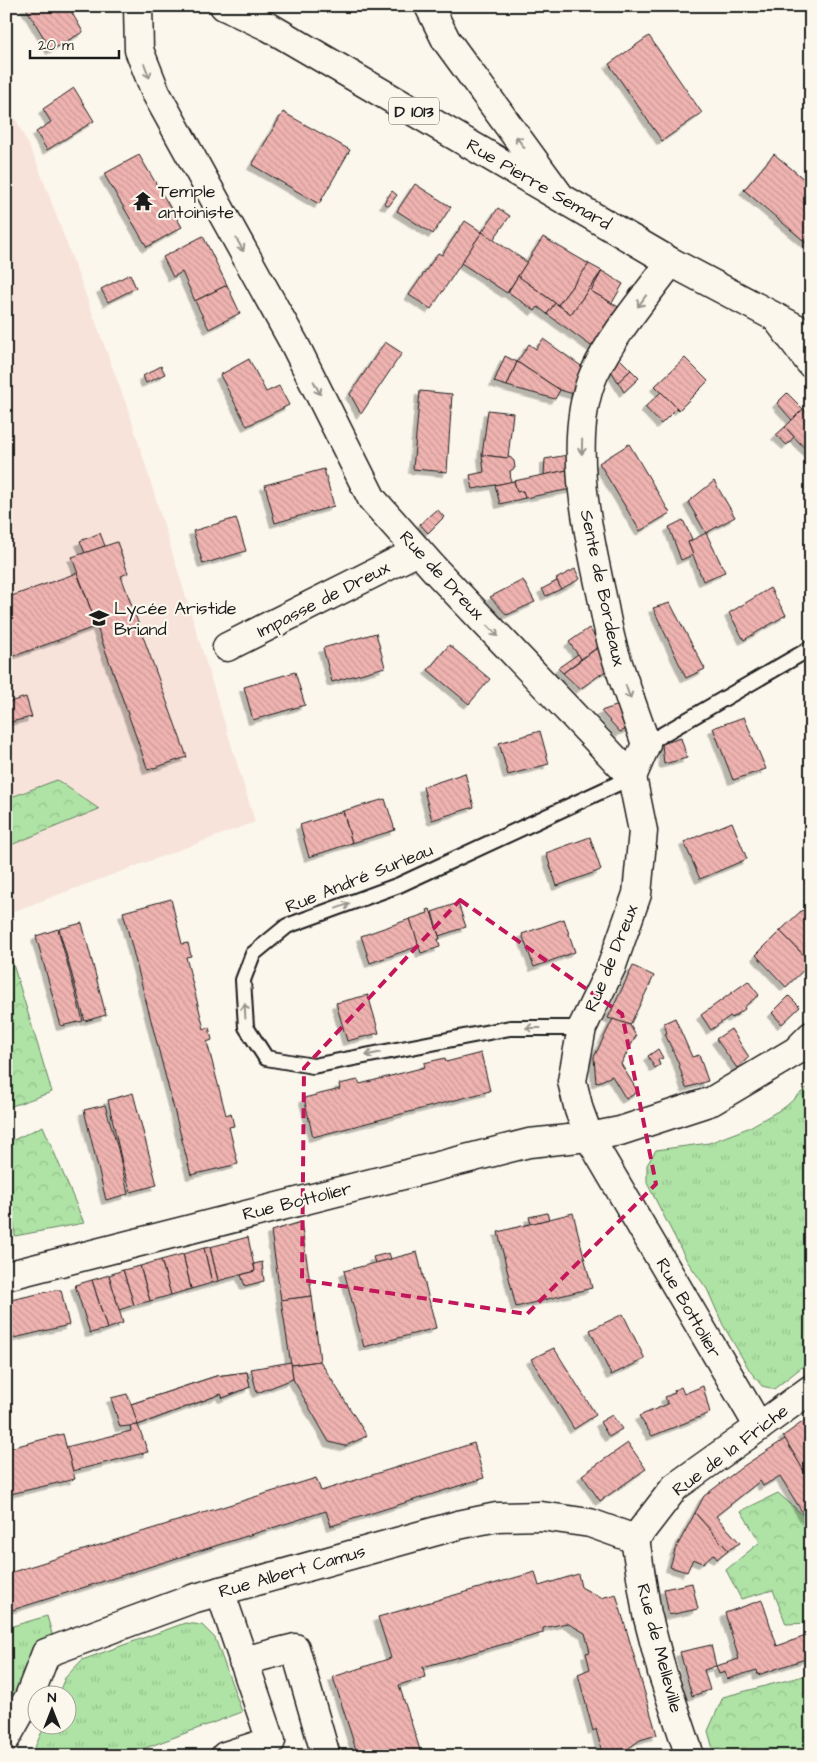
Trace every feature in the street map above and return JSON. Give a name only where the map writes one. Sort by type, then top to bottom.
[{"type":"street","name":"Rue de Dreux","points":[[138,6],[139,50],[156,93],[295,345],[372,499],[418,551],[632,777],[643,831],[637,894],[611,968],[582,1028],[572,1081],[578,1110],[589,1137]]},
{"type":"street","name":"Rue Pierre Semard","points":[[224,6],[269,27],[671,262],[811,336]]},
{"type":"street","name":"Rue Pierre Semard","points":[[242,6],[269,27]]},
{"type":"street","points":[[429,6],[446,40],[559,195]]},
{"type":"street","name":"Sente de Bordeaux","points":[[646,744],[611,639],[590,543],[582,490],[581,449],[583,409],[593,376],[607,349],[671,262]]},
{"type":"street","points":[[777,319],[811,364]]},
{"type":"street","name":"Impasse de Dreux","points":[[227,647],[418,551]]},
{"type":"street","points":[[632,777],[646,744]]},
{"type":"street","name":"Rue Bottolier","points":[[6,1276],[529,1143],[589,1137],[620,1131],[712,1101],[796,1051],[811,1036]]},
{"type":"street","name":"Rue Bottolier","points":[[589,1137],[759,1428]]},
{"type":"street","name":"Rue de la Friche","points":[[635,1539],[675,1486],[759,1428],[811,1389]]},
{"type":"street","name":"Rue Albert Camus","points":[[6,1738],[29,1697],[46,1653],[192,1599],[458,1525],[497,1516],[541,1516],[590,1523],[635,1539]]},
{"type":"street","name":"Rue de Melleville","points":[[635,1539],[647,1614],[662,1672],[690,1756]]},
{"type":"street","points":[[220,1591],[271,1742],[225,1756]]},
{"type":"street","points":[[243,1661],[295,1648],[326,1756]]},
{"type":"lane","points":[[646,744],[811,648]]},
{"type":"lane","name":"Rue André Surleau","points":[[582,1028],[510,1028],[313,1066],[266,1058],[246,1027],[243,980],[253,954],[286,926],[399,885],[632,777]]},
{"type":"highlighted area","points":[[460,900],[622,1014],[656,1184],[527,1314],[302,1280],[304,1068]]},
{"type":"shaded area","name":"Lycée Aristide Briand","points":[[6,99],[37,163],[130,415],[255,822],[6,914]]},
{"type":"green space","points":[[57,780],[99,809],[6,847],[6,799]]},
{"type":"green space","points":[[9,951],[52,1092],[6,1108],[6,952]]},
{"type":"green space","points":[[811,1084],[811,1360],[774,1389],[762,1386],[750,1371],[723,1325],[707,1289],[687,1261],[647,1183],[647,1165],[656,1150],[709,1143],[748,1128],[785,1107]]},
{"type":"green space","points":[[43,1126],[84,1223],[15,1236],[7,1143]]},
{"type":"green space","points":[[778,1493],[811,1522],[811,1623],[786,1624],[773,1590],[741,1599],[726,1570],[760,1542],[741,1511]]},
{"type":"green space","points":[[47,1616],[54,1641],[37,1645],[21,1674],[27,1687],[6,1726],[6,1628]]},
{"type":"green space","points":[[185,1623],[202,1625],[215,1638],[242,1712],[124,1756],[31,1756],[41,1734],[78,1734],[78,1684],[62,1684],[65,1678],[82,1660]]},
{"type":"green space","points":[[811,1674],[811,1756],[715,1756],[708,1731],[723,1697]]},
{"type":"building","points":[[25,6],[68,6],[83,32],[51,50]]},
{"type":"building","points":[[649,36],[702,113],[662,141],[609,64]]},
{"type":"building","points":[[74,88],[94,121],[47,150],[36,132],[51,122],[43,109]]},
{"type":"building","points":[[283,112],[350,150],[319,204],[252,165]]},
{"type":"building","points":[[774,154],[811,185],[810,246],[744,190]]},
{"type":"building","name":"Temple antoiniste","points":[[139,155],[182,227],[147,247],[104,174]]},
{"type":"building","points":[[415,184],[451,207],[433,234],[397,211]]},
{"type":"building","points":[[392,191],[397,195],[389,206],[384,203]]},
{"type":"building","points":[[498,208],[510,216],[493,240],[482,232]]},
{"type":"building","points":[[465,221],[482,232],[431,309],[409,295],[438,253],[442,255]]},
{"type":"building","points":[[482,232],[527,262],[507,293],[461,263]]},
{"type":"building","points":[[203,236],[227,285],[195,301],[182,272],[173,277],[163,257]]},
{"type":"building","points":[[543,237],[589,264],[558,305],[518,276]]},
{"type":"building","points":[[589,264],[602,271],[571,314],[558,305]]},
{"type":"building","points":[[602,271],[591,291],[627,312],[598,351],[547,314],[555,303],[571,314]]},
{"type":"building","points":[[602,271],[623,284],[612,303],[591,291]]},
{"type":"building","points":[[130,274],[136,288],[108,302],[101,289]]},
{"type":"building","points":[[518,276],[555,303],[547,314],[538,307],[535,311],[508,292]]},
{"type":"building","points":[[227,285],[240,313],[209,329],[195,301]]},
{"type":"building","points":[[543,339],[584,368],[577,395],[560,390],[517,362],[529,344],[536,349]]},
{"type":"building","points":[[385,342],[402,353],[361,414],[350,394]]},
{"type":"building","points":[[505,356],[517,362],[507,386],[494,382]]},
{"type":"building","points":[[619,358],[631,370],[618,382],[610,369]]},
{"type":"building","points":[[685,358],[708,381],[679,410],[655,386]]},
{"type":"building","points":[[249,359],[266,392],[279,386],[289,405],[247,426],[220,375]]},
{"type":"building","points":[[517,362],[560,390],[555,399],[507,386]]},
{"type":"building","points":[[161,366],[165,374],[146,383],[143,376]]},
{"type":"building","points":[[631,370],[639,378],[624,392],[618,382]]},
{"type":"building","points":[[420,391],[452,394],[447,472],[413,469]]},
{"type":"building","points":[[661,392],[677,408],[661,424],[645,407]]},
{"type":"building","points":[[787,393],[803,409],[792,420],[777,403]]},
{"type":"building","points":[[803,409],[811,417],[811,455],[785,427]]},
{"type":"building","points":[[488,410],[513,413],[508,458],[482,455]]},
{"type":"building","points":[[785,427],[794,437],[787,445],[776,435]]},
{"type":"building","points":[[629,444],[670,513],[640,531],[599,463]]},
{"type":"building","points":[[573,454],[572,469],[544,475],[545,459]]},
{"type":"building","points":[[482,455],[510,457],[514,461],[515,468],[510,471],[511,482],[473,489],[470,475],[484,472]]},
{"type":"building","points":[[324,469],[334,506],[275,523],[265,485]]},
{"type":"building","points":[[572,469],[576,488],[525,498],[523,491],[517,492],[514,481]]},
{"type":"building","points":[[514,481],[517,492],[523,491],[525,498],[500,504],[495,485]]},
{"type":"building","points":[[714,481],[735,517],[706,533],[688,502]]},
{"type":"building","points":[[437,509],[444,517],[428,533],[420,524]]},
{"type":"building","points":[[236,518],[246,551],[203,564],[193,531]]},
{"type":"building","points":[[683,520],[692,539],[688,542],[693,555],[681,560],[669,527]]},
{"type":"building","points":[[100,533],[105,546],[85,553],[80,541]]},
{"type":"building","points":[[706,533],[725,572],[703,581],[688,542]]},
{"type":"building","points":[[117,542],[128,573],[121,576],[187,757],[148,770],[72,557]]},
{"type":"building","points":[[575,569],[580,579],[561,589],[556,579]]},
{"type":"building","points":[[77,573],[97,626],[6,659],[6,598]]},
{"type":"building","points":[[523,580],[535,602],[507,615],[490,597]]},
{"type":"building","points":[[557,581],[561,589],[546,596],[542,589]]},
{"type":"building","points":[[770,588],[786,615],[744,640],[729,613]]},
{"type":"building","points":[[670,603],[705,669],[686,678],[653,608]]},
{"type":"building","points":[[589,628],[601,645],[581,659],[569,642]]},
{"type":"building","points":[[376,633],[385,667],[332,682],[323,648]]},
{"type":"building","points":[[604,643],[614,665],[580,689],[563,673]]},
{"type":"building","points":[[449,645],[490,679],[469,704],[428,670]]},
{"type":"building","points":[[578,654],[581,659],[563,673],[558,668]]},
{"type":"building","points":[[295,672],[305,705],[253,720],[244,687]]},
{"type":"building","points":[[26,697],[32,717],[6,723],[6,703]]},
{"type":"building","points":[[628,702],[636,725],[620,732],[601,711]]},
{"type":"building","points":[[744,717],[766,769],[733,780],[713,728]]},
{"type":"building","points":[[540,731],[549,764],[508,775],[499,743]]},
{"type":"building","points":[[681,738],[687,758],[664,764],[662,744]]},
{"type":"building","points":[[465,773],[474,807],[432,820],[423,787]]},
{"type":"building","points":[[385,799],[395,830],[352,843],[343,811]]},
{"type":"building","points":[[343,811],[352,843],[309,857],[300,825]]},
{"type":"building","points":[[732,822],[747,859],[700,879],[684,842]]},
{"type":"building","points":[[590,837],[601,870],[557,886],[546,853]]},
{"type":"building","points":[[171,899],[182,944],[188,943],[191,956],[186,957],[204,1029],[209,1027],[212,1040],[207,1042],[226,1115],[231,1113],[234,1126],[229,1127],[238,1164],[191,1175],[123,912]]},
{"type":"building","points":[[458,903],[466,927],[439,936],[432,912]]},
{"type":"building","points":[[430,909],[440,939],[438,939],[440,947],[421,953],[410,919],[428,913],[427,910]]},
{"type":"building","points":[[802,910],[811,919],[811,963],[780,931]]},
{"type":"building","points":[[410,919],[419,946],[370,963],[361,936]]},
{"type":"building","points":[[564,919],[575,952],[534,967],[522,934]]},
{"type":"building","points":[[82,923],[106,1015],[85,1021],[59,929]]},
{"type":"building","points":[[58,929],[83,1021],[61,1026],[36,936]]},
{"type":"building","points":[[780,931],[811,963],[786,987],[756,955]]},
{"type":"building","points":[[633,966],[654,976],[630,1025],[608,1018]]},
{"type":"building","points":[[748,981],[759,995],[744,1007],[745,1009],[732,1018],[730,1016],[711,1030],[701,1015]]},
{"type":"building","points":[[368,995],[379,1033],[347,1041],[336,1003]]},
{"type":"building","points":[[789,996],[800,1007],[782,1024],[772,1013]]},
{"type":"building","points":[[675,1018],[692,1057],[699,1055],[708,1081],[686,1088],[678,1062],[665,1034],[667,1033],[664,1023]]},
{"type":"building","points":[[613,1019],[630,1025],[636,1036],[621,1064],[638,1092],[626,1099],[612,1076],[596,1083],[594,1057]]},
{"type":"building","points":[[731,1029],[749,1057],[737,1068],[716,1039]]},
{"type":"building","points":[[658,1049],[663,1058],[658,1060],[660,1065],[655,1068],[648,1056]]},
{"type":"building","points":[[481,1053],[490,1091],[313,1137],[304,1098],[340,1089],[339,1084],[358,1080],[360,1084],[425,1067],[424,1063],[445,1058],[446,1062]]},
{"type":"building","points":[[133,1093],[157,1185],[131,1192],[123,1167],[108,1100]]},
{"type":"building","points":[[105,1105],[118,1149],[128,1194],[106,1200],[84,1110]]},
{"type":"building","points":[[547,1213],[549,1219],[531,1224],[529,1217]]},
{"type":"building","points":[[573,1213],[592,1288],[516,1307],[498,1232]]},
{"type":"building","points":[[301,1222],[312,1296],[281,1300],[271,1231]]},
{"type":"building","points":[[248,1237],[255,1271],[218,1281],[210,1247]]},
{"type":"building","points":[[210,1247],[218,1281],[212,1283],[204,1248]]},
{"type":"building","points":[[204,1248],[212,1283],[191,1289],[183,1254]]},
{"type":"building","points":[[417,1252],[436,1328],[364,1347],[344,1271]]},
{"type":"building","points":[[389,1253],[391,1259],[375,1263],[373,1257]]},
{"type":"building","points":[[183,1254],[191,1289],[171,1295],[161,1260]]},
{"type":"building","points":[[161,1260],[171,1295],[150,1301],[140,1266]]},
{"type":"building","points":[[262,1262],[264,1281],[245,1286],[241,1275],[255,1271],[254,1264]]},
{"type":"building","points":[[140,1266],[150,1301],[134,1305],[123,1270]]},
{"type":"building","points":[[123,1270],[134,1305],[119,1310],[109,1275]]},
{"type":"building","points":[[109,1275],[123,1323],[107,1329],[92,1280]]},
{"type":"building","points":[[92,1280],[107,1329],[90,1333],[75,1285]]},
{"type":"building","points":[[61,1290],[69,1325],[6,1340],[6,1301]]},
{"type":"building","points":[[312,1296],[320,1361],[291,1365],[281,1300]]},
{"type":"building","points":[[623,1314],[645,1359],[611,1375],[590,1330]]},
{"type":"building","points":[[554,1348],[596,1415],[574,1429],[531,1359]]},
{"type":"building","points":[[320,1361],[367,1436],[345,1446],[329,1442],[293,1379],[291,1365]]},
{"type":"building","points":[[291,1362],[293,1379],[257,1393],[251,1369]]},
{"type":"building","points":[[247,1372],[250,1387],[223,1398],[221,1394],[138,1425],[120,1427],[111,1398],[127,1394],[131,1404],[216,1376]]},
{"type":"building","points":[[247,1372],[250,1387],[223,1398],[221,1394],[138,1425],[131,1404],[216,1376]]},
{"type":"building","points":[[703,1386],[710,1413],[652,1436],[639,1416],[668,1404],[665,1397],[675,1393],[674,1390],[681,1387],[684,1394]]},
{"type":"building","points":[[612,1415],[622,1429],[609,1437],[600,1422]]},
{"type":"building","points":[[811,1416],[811,1483],[783,1436]]},
{"type":"building","points":[[138,1425],[148,1452],[73,1471],[66,1447],[131,1431],[130,1426]]},
{"type":"building","points":[[63,1434],[75,1479],[6,1495],[6,1449]]},
{"type":"building","points":[[785,1439],[811,1483],[811,1518],[807,1520],[780,1476],[763,1486],[760,1481],[716,1516],[740,1543],[728,1550],[695,1513],[704,1496],[745,1465]]},
{"type":"building","points":[[474,1443],[484,1478],[331,1526],[326,1511],[6,1612],[6,1574],[316,1478],[321,1491]]},
{"type":"building","points":[[628,1443],[646,1469],[600,1501],[582,1475]]},
{"type":"building","points":[[695,1513],[728,1550],[717,1559],[713,1554],[703,1563],[693,1559],[687,1572],[670,1567],[675,1550]]},
{"type":"building","points":[[535,1572],[539,1586],[578,1574],[581,1587],[601,1598],[616,1594],[657,1735],[640,1740],[618,1756],[603,1756],[596,1729],[593,1731],[578,1674],[590,1669],[586,1653],[590,1652],[585,1633],[567,1623],[543,1628],[543,1633],[423,1667],[425,1677],[399,1685],[422,1756],[358,1756],[333,1677],[391,1658],[378,1617]]},
{"type":"building","points":[[692,1583],[698,1609],[669,1615],[664,1589]]},
{"type":"building","points":[[762,1600],[777,1646],[806,1636],[811,1650],[811,1657],[758,1675],[757,1670],[727,1679],[725,1672],[719,1674],[716,1666],[739,1659],[725,1613]]},
{"type":"building","points":[[711,1645],[716,1666],[704,1670],[710,1690],[692,1696],[680,1652]]},
{"type":"place","name":"Temple antoiniste","points":[[143,201]]},
{"type":"place","name":"Lycée Aristide Briand","points":[[99,618]]}]
